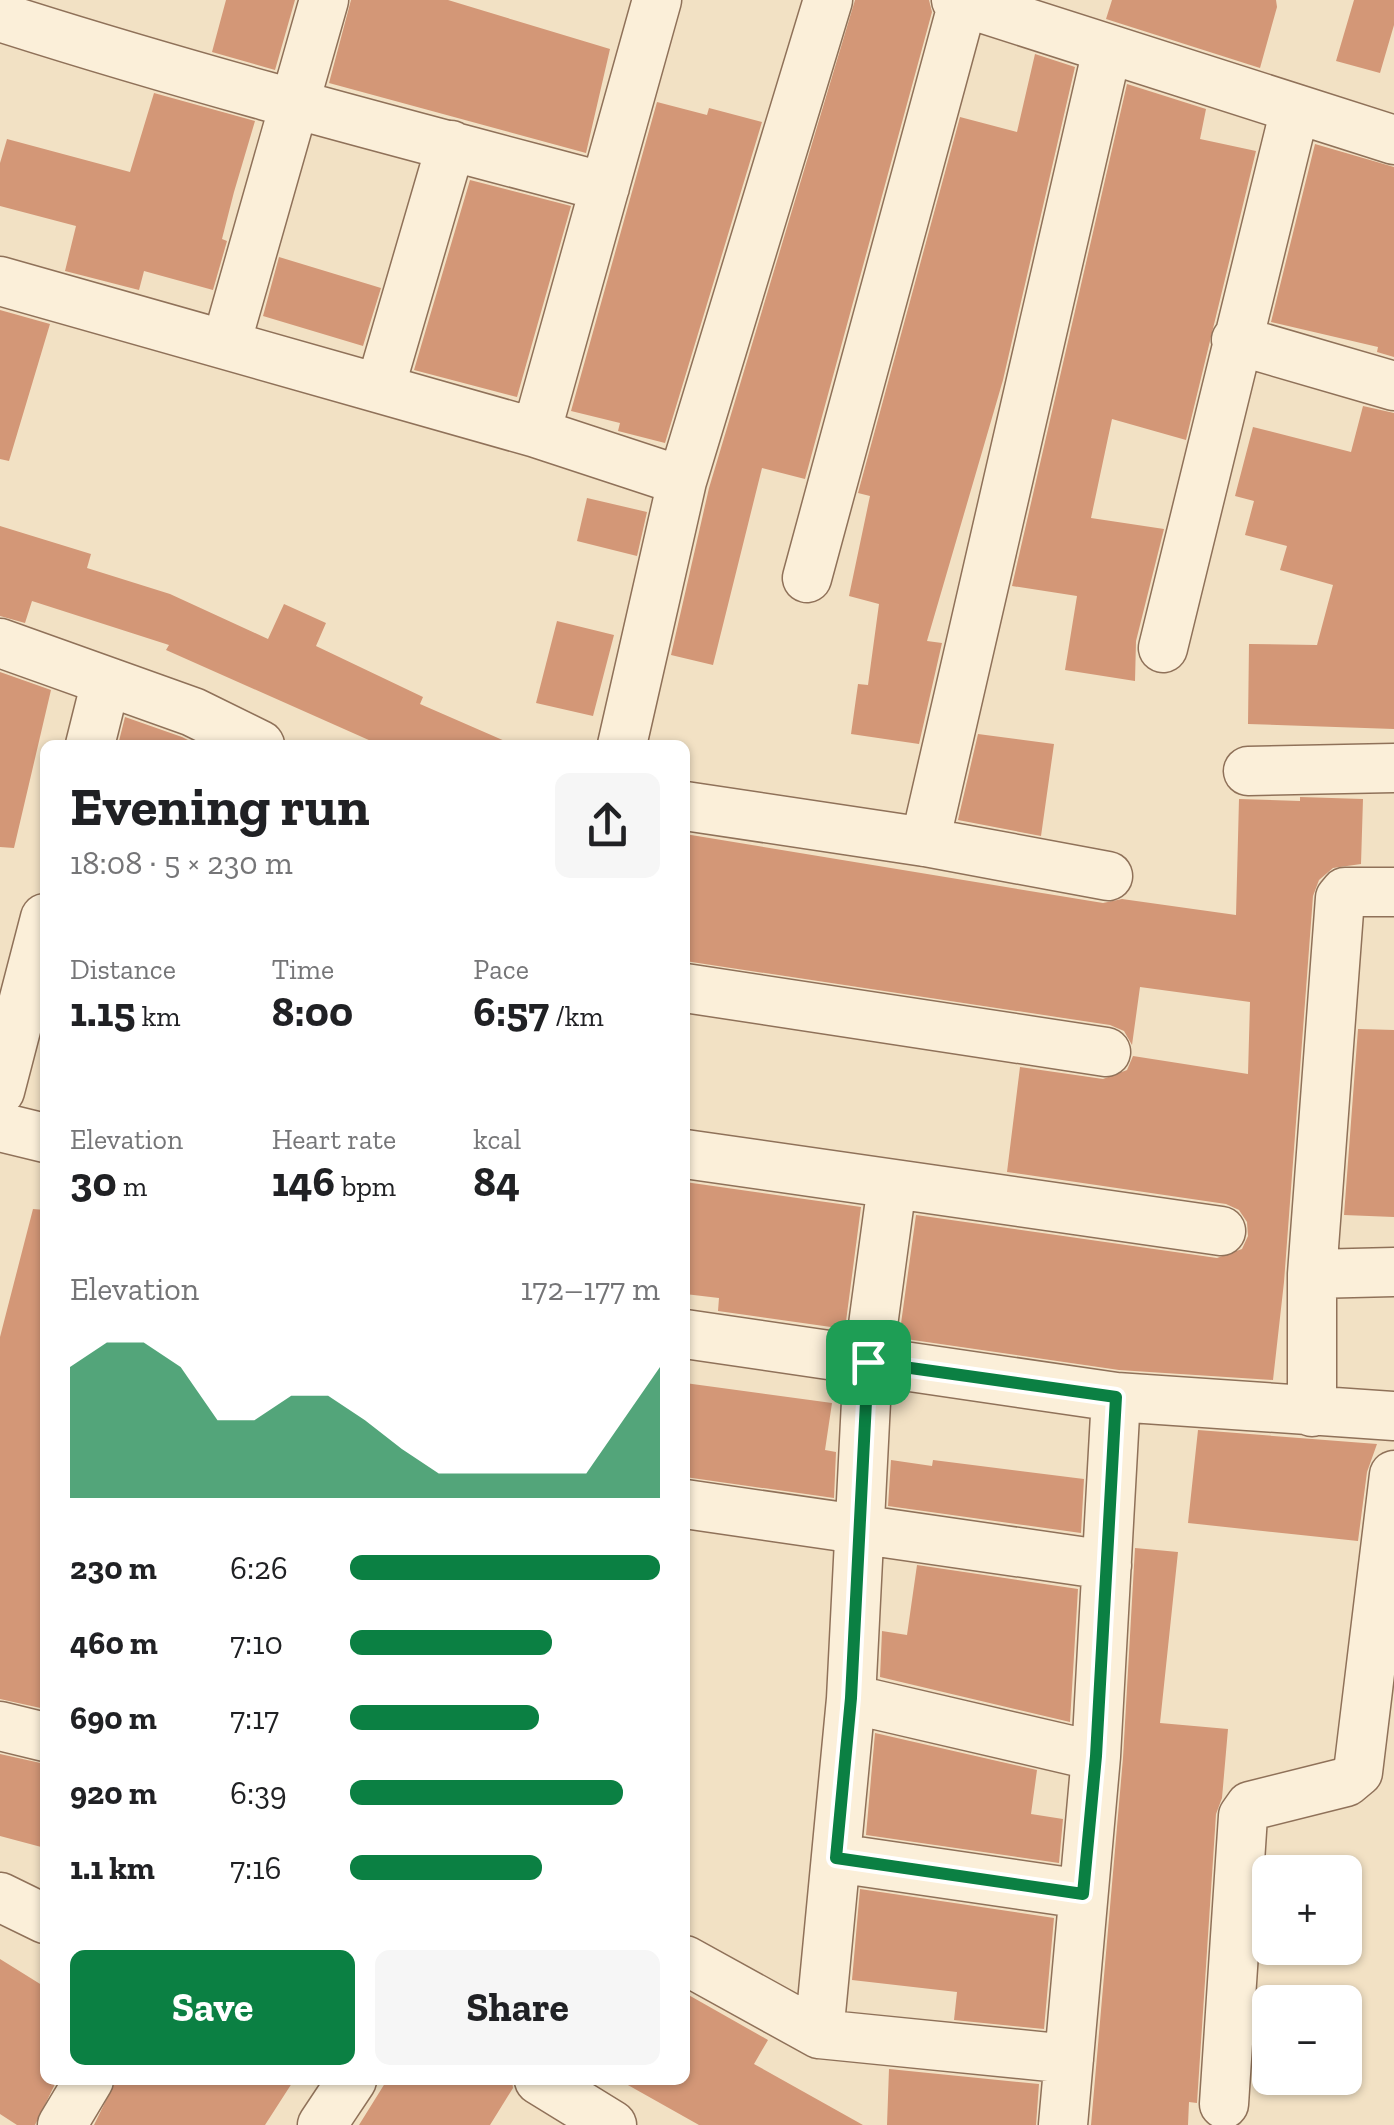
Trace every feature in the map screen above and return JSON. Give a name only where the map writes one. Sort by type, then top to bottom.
[{"type":"street","points":[[226,344],[324,0]]},
{"type":"street","points":[[536,434],[657,0]]},
{"type":"street","points":[[623,740],[682,481],[828,0]]},
{"type":"street","points":[[807,578],[960,1],[1394,140]]},
{"type":"street","points":[[0,17],[194,79],[294,101],[605,187]]},
{"type":"street","points":[[925,842],[1108,50]]},
{"type":"street","points":[[1163,648],[1295,109]]},
{"type":"street","points":[[380,388],[450,145]]},
{"type":"street","points":[[0,281],[380,388],[682,481]]},
{"type":"street","points":[[1236,340],[1394,386]]},
{"type":"street","points":[[0,644],[192,712],[250,740]]},
{"type":"street","points":[[91,740],[106,681]]},
{"type":"street","points":[[1248,772],[1394,768]]},
{"type":"street","points":[[690,807],[925,842],[1108,876]]},
{"type":"street","points":[[1312,1412],[1312,1274],[1340,898],[1346,892],[1394,892]]},
{"type":"street","points":[[0,1092],[40,937]]},
{"type":"street","points":[[690,989],[1106,1052]]},
{"type":"street","points":[[0,1127],[40,1137]]},
{"type":"street","points":[[690,1155],[1221,1231]]},
{"type":"street","points":[[819,2034],[851,1698],[868,1362],[892,1185]]},
{"type":"street","points":[[1312,1274],[1394,1272]]},
{"type":"street","points":[[690,1335],[1116,1397],[1394,1416]]},
{"type":"street","points":[[1063,2125],[1096,1756],[1116,1397]]},
{"type":"street","points":[[1224,2104],[1243,1816],[1250,1806],[1354,1779],[1380,1694],[1394,1475]]},
{"type":"street","points":[[690,1505],[1107,1565]]},
{"type":"street","points":[[851,1698],[1096,1756]]},
{"type":"street","points":[[0,1726],[40,1736]]},
{"type":"street","points":[[836,1858],[1083,1894]]},
{"type":"street","points":[[0,1897],[40,1916]]},
{"type":"street","points":[[690,1963],[819,2034],[1069,2059]]},
{"type":"street","points":[[62,2125],[87,2085]]},
{"type":"street","points":[[322,2125],[349,2085]]},
{"type":"building","points":[[226,0],[295,0],[275,70],[212,52]]},
{"type":"building","points":[[351,0],[448,0],[610,49],[586,153],[329,83]]},
{"type":"building","points":[[855,0],[929,0],[932,12],[805,479],[762,468],[713,665],[671,655],[709,488]]},
{"type":"building","points":[[1112,0],[1276,0],[1277,7],[1260,68],[1106,19]]},
{"type":"building","points":[[1354,0],[1394,0],[1394,25],[1380,73],[1336,61]]},
{"type":"building","points":[[1035,54],[1075,67],[1003,380],[927,641],[942,643],[919,744],[851,734],[858,684],[868,685],[879,604],[849,596],[870,496],[858,493],[960,117],[1017,132]]},
{"type":"building","points":[[1127,84],[1206,109],[1200,139],[1256,151],[1186,440],[1112,419],[1091,518],[1164,529],[1136,641],[1135,681],[1065,670],[1077,596],[1012,586]]},
{"type":"building","points":[[154,93],[255,121],[222,239],[227,241],[213,290],[144,271],[139,290],[65,271],[76,226],[0,206],[0,163],[7,139],[130,172]]},
{"type":"building","points":[[657,102],[707,115],[709,108],[762,122],[665,443],[618,431],[620,423],[571,411]]},
{"type":"building","points":[[1315,144],[1394,167],[1394,357],[1377,352],[1378,347],[1271,322]]},
{"type":"building","points":[[470,180],[571,206],[517,397],[414,370]]},
{"type":"building","points":[[279,257],[381,288],[363,346],[263,316]]},
{"type":"building","points":[[0,310],[50,324],[9,461],[0,459]]},
{"type":"building","points":[[1363,406],[1394,413],[1394,729],[1248,724],[1249,644],[1317,645],[1333,585],[1280,570],[1287,546],[1245,535],[1254,501],[1235,496],[1253,427],[1351,452]]},
{"type":"building","points":[[587,498],[647,512],[637,556],[577,541]]},
{"type":"building","points":[[0,526],[91,554],[87,568],[170,594],[268,639],[284,604],[326,623],[316,646],[423,697],[420,704],[503,740],[369,740],[166,650],[169,645],[32,601],[25,623],[0,616]]},
{"type":"building","points":[[557,621],[614,635],[593,716],[536,703]]},
{"type":"building","points":[[0,672],[51,690],[14,848],[0,847]]},
{"type":"building","points":[[125,717],[188,740],[119,740]]},
{"type":"building","points":[[978,734],[1054,744],[1041,836],[958,820]]},
{"type":"building","points":[[1300,797],[1363,799],[1361,864],[1333,868],[1319,880],[1313,896],[1273,1380],[1119,1370],[899,1338],[916,1215],[1217,1258],[1242,1249],[1248,1236],[1247,1222],[1239,1210],[1226,1204],[1007,1172],[1020,1067],[1103,1079],[1127,1070],[1133,1056],[1248,1074],[1250,1002],[1140,987],[1132,1045],[1124,1031],[1110,1025],[690,962],[690,835],[1103,903],[1122,899],[1236,915],[1239,799],[1300,801]]},
{"type":"building","points":[[1358,1029],[1394,1030],[1394,1217],[1344,1215]]},
{"type":"building","points":[[690,1183],[861,1207],[845,1329],[718,1311],[719,1298],[690,1295]]},
{"type":"building","points":[[33,1209],[40,1210],[40,1708],[0,1699],[0,1337]]},
{"type":"building","points":[[690,1384],[832,1403],[825,1450],[836,1452],[834,1498],[690,1478]]},
{"type":"building","points":[[1198,1430],[1377,1444],[1367,1472],[1358,1541],[1188,1523]]},
{"type":"building","points":[[891,1460],[932,1466],[933,1460],[1084,1479],[1081,1533],[888,1506]]},
{"type":"building","points":[[1135,1548],[1178,1552],[1160,1723],[1228,1729],[1222,1798],[1216,1814],[1197,2103],[1189,2102],[1188,2125],[1091,2125],[1123,1758]]},
{"type":"building","points":[[917,1565],[1078,1589],[1070,1722],[880,1677],[882,1631],[907,1635]]},
{"type":"building","points":[[875,1733],[1037,1770],[1031,1814],[1063,1819],[1059,1863],[866,1835]]},
{"type":"building","points":[[0,1754],[40,1763],[40,1847],[0,1836]]},
{"type":"building","points":[[860,1889],[1054,1918],[1044,2029],[954,2020],[957,1992],[852,1980]]},
{"type":"building","points":[[0,1959],[40,1984],[40,2085],[55,2085],[35,2125],[17,2125],[0,2114]]},
{"type":"building","points":[[690,1996],[768,2040],[754,2064],[863,2125],[699,2125],[628,2085],[690,2085]]},
{"type":"building","points":[[889,2069],[1039,2084],[1036,2125],[887,2125]]},
{"type":"building","points":[[114,2085],[291,2085],[265,2125],[94,2125]]},
{"type":"building","points":[[384,2085],[513,2085],[490,2125],[359,2125]]},
{"type":"route","points":[[868,1362],[1116,1397],[1096,1756],[1083,1894],[836,1858],[851,1698],[868,1362]]}]
